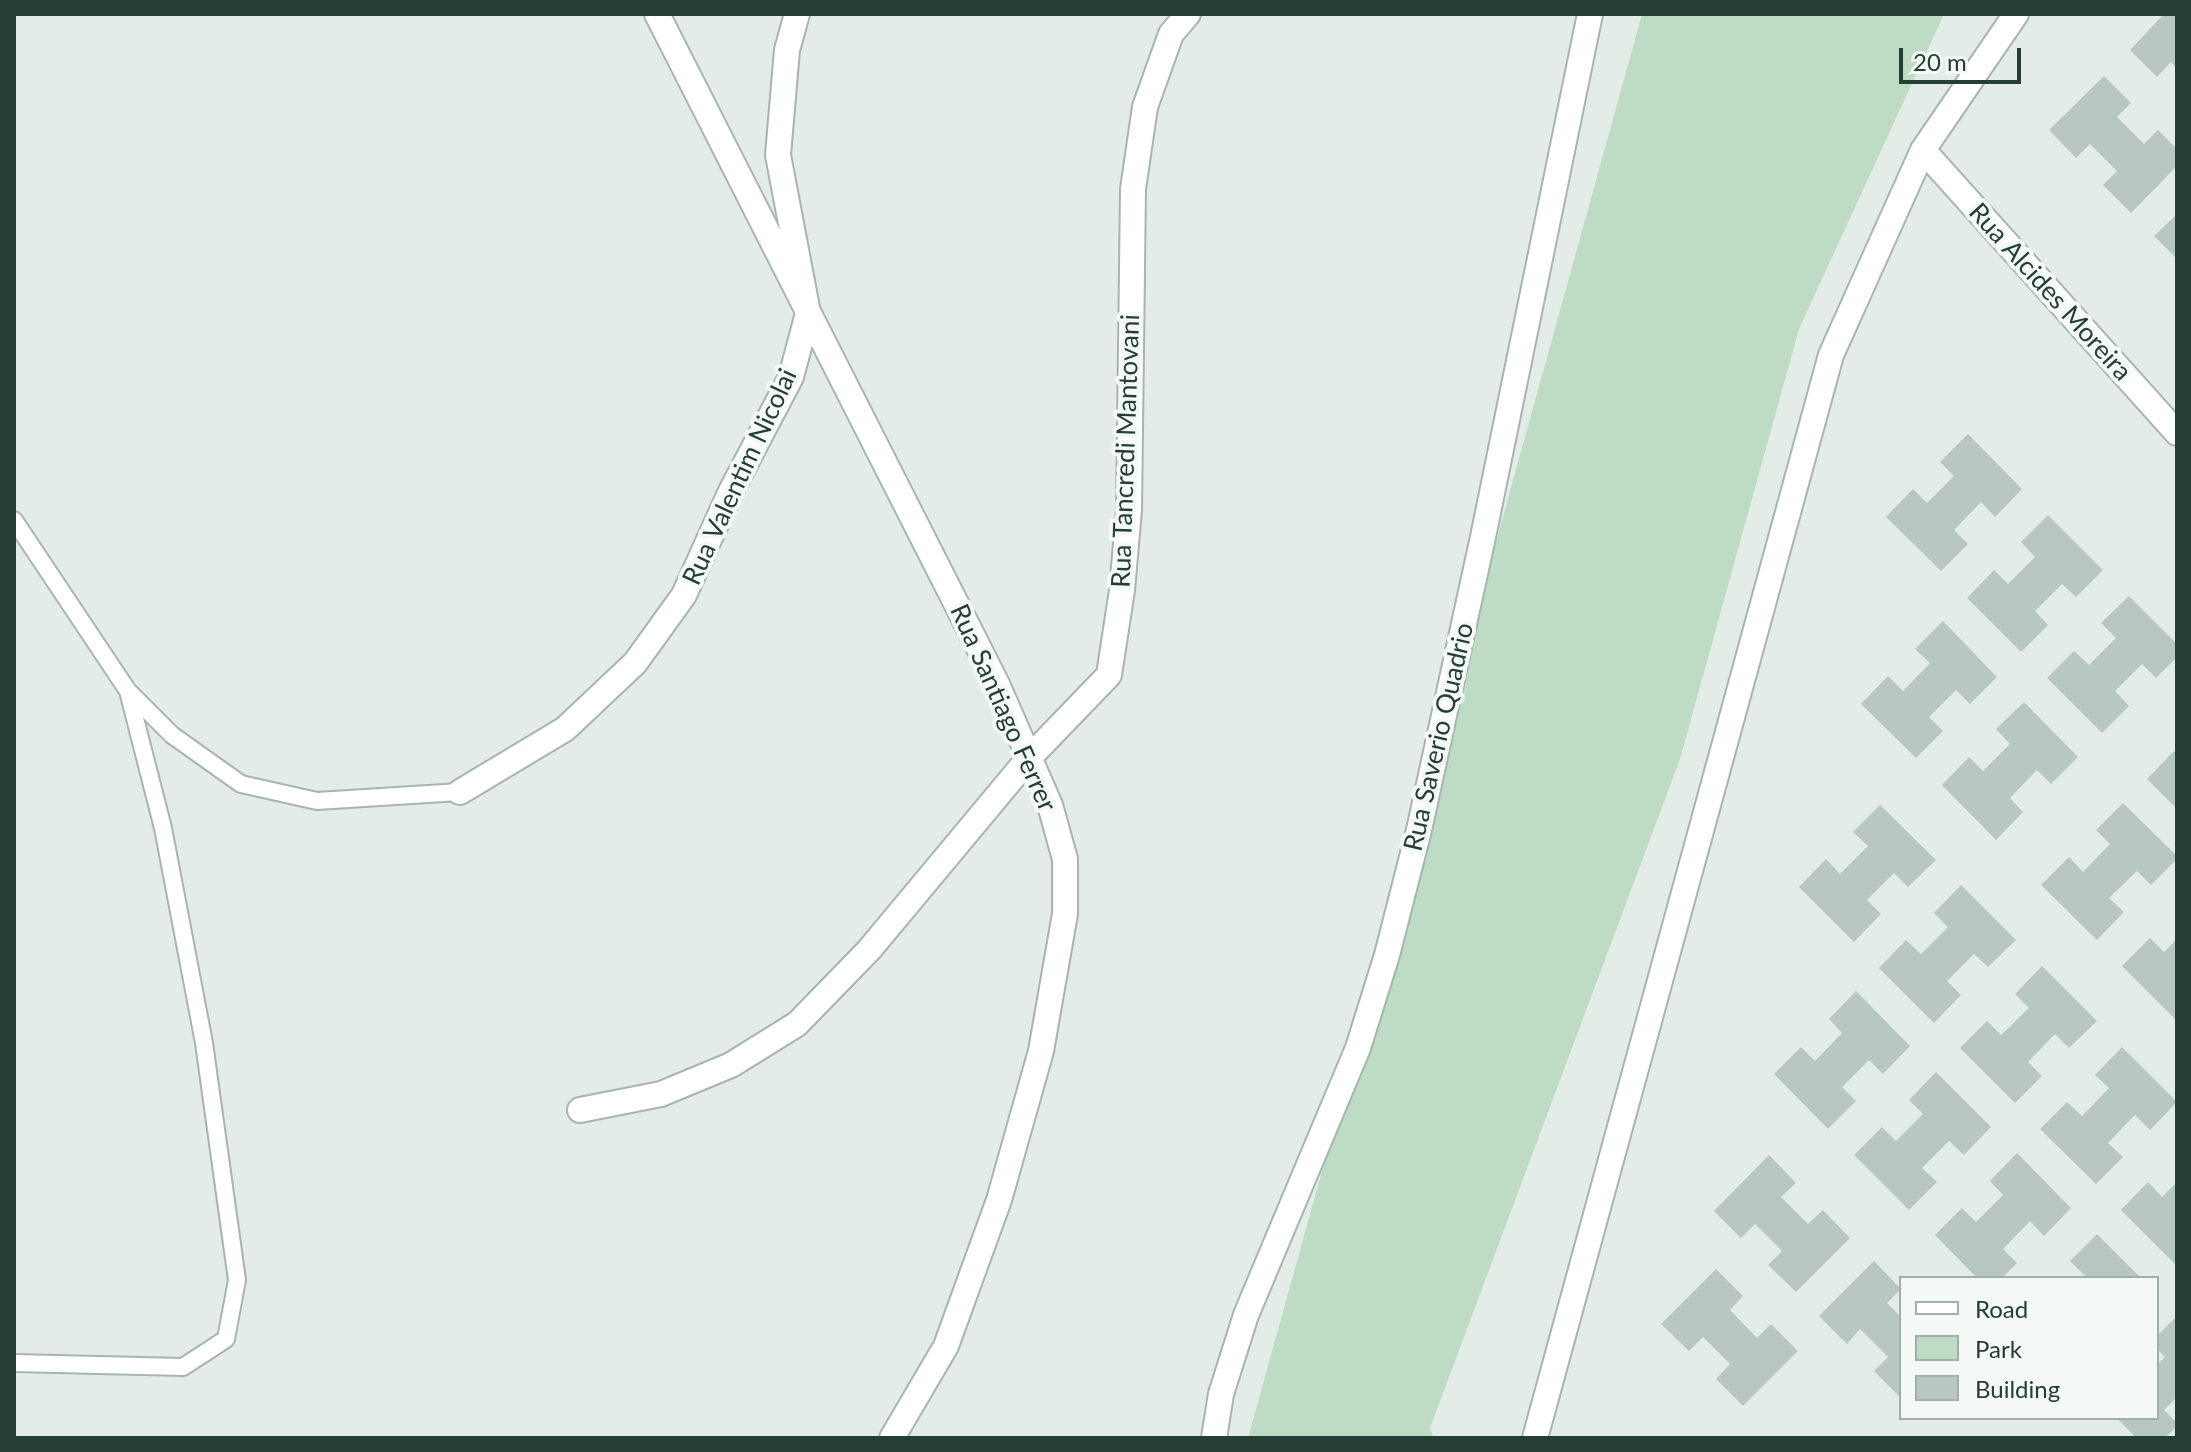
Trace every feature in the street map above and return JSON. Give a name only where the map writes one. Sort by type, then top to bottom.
[{"type":"street","name":"Rua Santiago Ferrer","points":[[657,14],[997,684],[1050,805],[1065,859],[1065,914],[1041,1051],[999,1200],[946,1346],[892,1438]]},
{"type":"street","name":"Rua Valentim Nicolai","points":[[460,792],[565,729],[635,663],[684,595],[731,491],[791,377],[808,313],[778,155],[787,50],[797,14]]},
{"type":"street","name":"Rua Tancredi Mantovani","points":[[580,1110],[661,1094],[731,1065],[797,1024],[869,950],[1029,758],[1109,675],[1122,590],[1129,510],[1133,189],[1145,107],[1171,34],[1188,14]]},
{"type":"street","name":"Rua Saverio Quadrio","points":[[1214,1438],[1221,1394],[1246,1315],[1358,1048],[1387,955],[1419,830],[1476,568],[1590,14]]},
{"type":"street","points":[[1535,1438],[1831,355],[1923,150],[2016,14]]},
{"type":"street","name":"Rua Alcides Moreira","points":[[1923,150],[2177,433]]},
{"type":"lane","points":[[14,520],[128,691],[172,735],[241,784],[317,801],[460,792]]},
{"type":"lane","points":[[14,1363],[183,1367],[226,1339],[237,1280],[204,1043],[163,828],[128,691]]},
{"type":"green space","points":[[1642,14],[1944,14],[1799,329],[1680,759],[1430,1428],[1434,1438],[1248,1438]]},
{"type":"building","points":[[2164,14],[2177,14],[2177,69],[2171,62],[2157,77],[2130,50]]},
{"type":"building","points":[[2104,76],[2131,103],[2117,117],[2144,144],[2158,130],[2177,149],[2177,166],[2131,213],[2103,185],[2117,171],[2090,144],[2076,158],[2049,130]]},
{"type":"building","points":[[2177,214],[2177,259],[2154,236]]},
{"type":"building","points":[[1968,434],[2022,489],[1995,517],[1981,502],[1954,530],[1968,544],[1941,571],[1886,517],[1913,489],[1927,503],[1954,476],[1940,462]]},
{"type":"building","points":[[2048,515],[2103,570],[2076,597],[2062,584],[2035,611],[2048,625],[2021,652],[1967,598],[1994,570],[2008,584],[2035,557],[2021,542]]},
{"type":"building","points":[[2129,596],[2177,644],[2177,657],[2156,678],[2142,664],[2115,691],[2129,706],[2102,733],[2047,678],[2074,651],[2089,665],[2116,638],[2101,623]]},
{"type":"building","points":[[1943,621],[1997,677],[1970,704],[1956,690],[1929,717],[1943,731],[1916,758],[1861,704],[1888,676],[1903,691],[1930,663],[1915,649]]},
{"type":"building","points":[[2024,702],[2078,757],[2051,784],[2037,770],[2010,798],[2023,812],[1996,840],[1942,785],[1969,757],[1983,771],[2010,744],[1996,729]]},
{"type":"building","points":[[2174,751],[2177,754],[2177,809],[2147,779]]},
{"type":"building","points":[[2123,803],[2177,859],[2151,885],[2137,871],[2109,898],[2124,912],[2097,940],[2041,885],[2069,857],[2083,872],[2110,844],[2096,830]]},
{"type":"building","points":[[1880,805],[1936,860],[1908,887],[1894,873],[1867,900],[1881,914],[1854,942],[1799,887],[1826,859],[1840,874],[1868,846],[1853,832]]},
{"type":"building","points":[[1961,885],[2016,940],[1988,967],[1974,954],[1947,981],[1961,995],[1934,1023],[1879,968],[1906,940],[1921,954],[1948,927],[1934,913]]},
{"type":"building","points":[[2150,938],[2164,952],[2177,939],[2177,1021],[2122,966]]},
{"type":"building","points":[[2042,966],[2097,1021],[2069,1048],[2055,1034],[2028,1062],[2042,1076],[2015,1103],[1960,1048],[1987,1021],[2001,1035],[2029,1008],[2015,994]]},
{"type":"building","points":[[1856,991],[1910,1046],[1883,1074],[1869,1060],[1842,1087],[1856,1101],[1828,1129],[1774,1074],[1801,1047],[1815,1061],[1842,1033],[1829,1019]]},
{"type":"building","points":[[2122,1047],[2177,1102],[2150,1130],[2135,1115],[2108,1143],[2123,1157],[2096,1184],[2040,1129],[2067,1102],[2082,1116],[2109,1088],[2095,1075]]},
{"type":"building","points":[[1936,1072],[1991,1127],[1964,1155],[1949,1141],[1922,1168],[1937,1182],[1909,1210],[1854,1155],[1882,1127],[1896,1141],[1923,1114],[1909,1100]]},
{"type":"building","points":[[2017,1153],[2071,1208],[2044,1236],[2030,1221],[2003,1249],[2017,1263],[2004,1276],[1975,1276],[1935,1235],[1962,1208],[1976,1222],[2003,1195],[1990,1181]]},
{"type":"building","points":[[1769,1155],[1796,1183],[1781,1197],[1808,1224],[1823,1210],[1850,1238],[1796,1292],[1768,1265],[1782,1251],[1755,1224],[1741,1238],[1714,1211]]},
{"type":"building","points":[[2148,1182],[2162,1197],[2177,1182],[2177,1266],[2121,1210]]},
{"type":"building","points":[[2097,1234],[2139,1276],[2085,1276],[2070,1261]]},
{"type":"building","points":[[1874,1261],[1899,1287],[1899,1291],[1887,1303],[1899,1315],[1899,1396],[1874,1371],[1888,1357],[1860,1329],[1847,1344],[1819,1316]]},
{"type":"building","points":[[1716,1269],[1743,1296],[1730,1310],[1757,1338],[1771,1324],[1798,1351],[1743,1406],[1716,1379],[1730,1364],[1703,1337],[1689,1351],[1661,1324]]},
{"type":"building","points":[[2177,1316],[2177,1397],[2164,1410],[2177,1426],[2165,1438],[2136,1438],[2119,1420],[2159,1420],[2159,1363],[2165,1357],[2159,1351],[2159,1334]]}]
